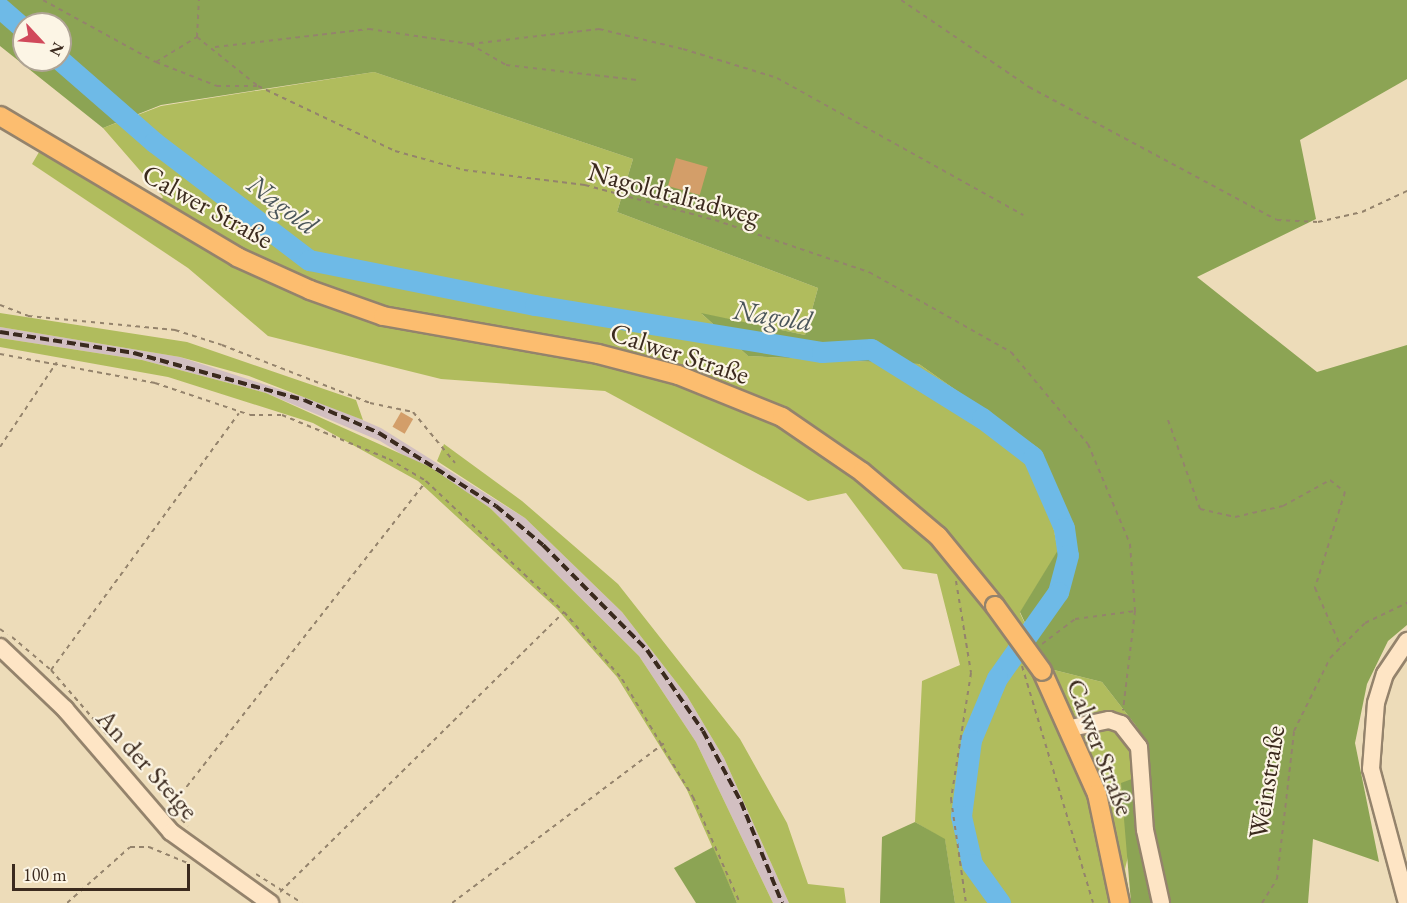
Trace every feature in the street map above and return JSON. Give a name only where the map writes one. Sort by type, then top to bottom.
[{"type":"main road","name":"Calwer Straße","points":[[0,116],[237,256],[310,290],[383,316],[598,354],[667,372],[782,417],[862,472],[938,536],[995,606],[1042,671],[1071,728],[1097,794],[1120,903]]},
{"type":"street","points":[[1407,642],[1385,674],[1371,738],[1371,769],[1407,903]]},
{"type":"street","name":"An der Steige","points":[[0,646],[65,709],[141,801],[207,861],[270,903]]},
{"type":"street","points":[[1071,728],[1096,720],[1121,724],[1139,747],[1145,830],[1161,903]]},
{"type":"path","name":"Nagoldtalradweg","points":[[43,0],[156,62],[217,86],[258,86],[395,152],[464,170],[585,185],[808,251],[869,273],[1011,352],[1088,444],[1113,494],[1130,544],[1135,611],[1121,724]]},
{"type":"path","points":[[197,37],[200,0]]},
{"type":"path","points":[[901,0],[1029,87],[1277,220],[1318,222],[1362,212],[1407,191]]},
{"type":"path","points":[[215,47],[369,29],[470,44],[532,33],[599,29],[682,49],[777,78],[1023,215]]},
{"type":"path","points":[[156,62],[197,37]]},
{"type":"path","points":[[197,37],[215,47],[258,86]]},
{"type":"path","points":[[470,44],[506,65],[637,80]]},
{"type":"path","points":[[0,305],[12,313],[50,320],[175,330],[266,360],[370,403],[413,412],[455,463]]},
{"type":"path","points":[[0,354],[57,362],[155,382],[239,412],[282,416],[314,426],[426,481],[564,612],[622,679],[664,743],[740,903]]},
{"type":"path","points":[[0,447],[57,362]]},
{"type":"path","points":[[51,670],[239,412]]},
{"type":"path","points":[[1168,420],[1200,509],[1244,515],[1283,506],[1330,480],[1345,492],[1316,588],[1341,647]]},
{"type":"path","points":[[170,808],[426,481]]},
{"type":"path","points":[[960,564],[954,587],[971,673],[951,799],[966,903]]},
{"type":"path","name":"Weinstraße","points":[[1262,903],[1276,879],[1294,731],[1330,658],[1365,624],[1407,603]]},
{"type":"path","points":[[283,889],[564,612]]},
{"type":"path","points":[[0,629],[51,670],[111,739]]},
{"type":"path","points":[[452,903],[664,743]]},
{"type":"path","points":[[162,801],[193,830]]},
{"type":"path","points":[[67,903],[130,847],[149,847],[195,865],[207,861]]},
{"type":"path","points":[[245,868],[283,889],[302,903]]},
{"type":"shaded area","points":[[0,327],[180,357],[328,405],[381,428],[525,518],[622,612],[687,696],[724,758],[789,903],[773,903],[696,742],[639,656],[490,508],[380,441],[266,393],[142,360],[0,338]]},
{"type":"green space","points":[[0,0],[1407,0],[1407,79],[1300,140],[1316,219],[1197,277],[1317,372],[1407,345],[1407,625],[1388,641],[1367,684],[1355,743],[1379,862],[1313,839],[1308,903],[1131,903],[1121,783],[1148,773],[1137,727],[1102,682],[1046,668],[1020,612],[1058,550],[1038,448],[919,364],[748,356],[701,313],[805,335],[818,288],[617,212],[633,159],[374,72],[161,105],[103,128],[33,72],[72,72],[72,12],[12,12],[12,56],[0,46]]},
{"type":"green space","points":[[374,72],[633,159],[617,212],[818,288],[805,335],[702,314],[748,356],[919,364],[1038,448],[1058,551],[1020,613],[1046,668],[1102,682],[1137,727],[1148,773],[1125,869],[1131,903],[955,903],[945,840],[915,822],[922,681],[960,665],[937,574],[903,569],[846,493],[808,501],[605,391],[441,379],[268,336],[188,268],[32,164],[49,135],[160,201],[163,197],[103,128],[161,106]]},
{"type":"green space","points":[[0,313],[187,342],[356,400],[363,420],[249,376],[180,357],[0,327]]},
{"type":"green space","points":[[0,338],[142,360],[266,393],[430,467],[490,508],[639,656],[696,742],[773,903],[737,903],[687,790],[617,677],[557,609],[418,481],[313,423],[168,377],[0,347]]},
{"type":"green space","points":[[444,444],[522,501],[618,584],[740,739],[787,823],[808,884],[844,888],[846,903],[789,903],[724,758],[687,696],[622,612],[525,518],[437,461]]},
{"type":"green space","points":[[915,822],[945,839],[955,903],[880,903],[882,837]]},
{"type":"green space","points":[[713,847],[737,903],[696,903],[674,868]]},
{"type":"building","points":[[676,158],[708,167],[700,195],[668,186]]},
{"type":"building","points":[[401,412],[413,419],[405,434],[392,427]]},
{"type":"waterway","name":"Nagold","points":[[0,8],[12,18]]},
{"type":"waterway","name":"Nagold","points":[[72,70],[154,142],[309,260],[535,305],[822,352],[871,349],[982,418],[1033,457],[1064,528],[1068,555],[1058,592],[997,678],[971,740],[961,816],[972,864],[1000,903]]},
{"type":"railway","points":[[0,332],[134,353],[304,400],[379,433],[496,506],[543,545],[647,650],[703,731],[741,802],[782,903]]}]
